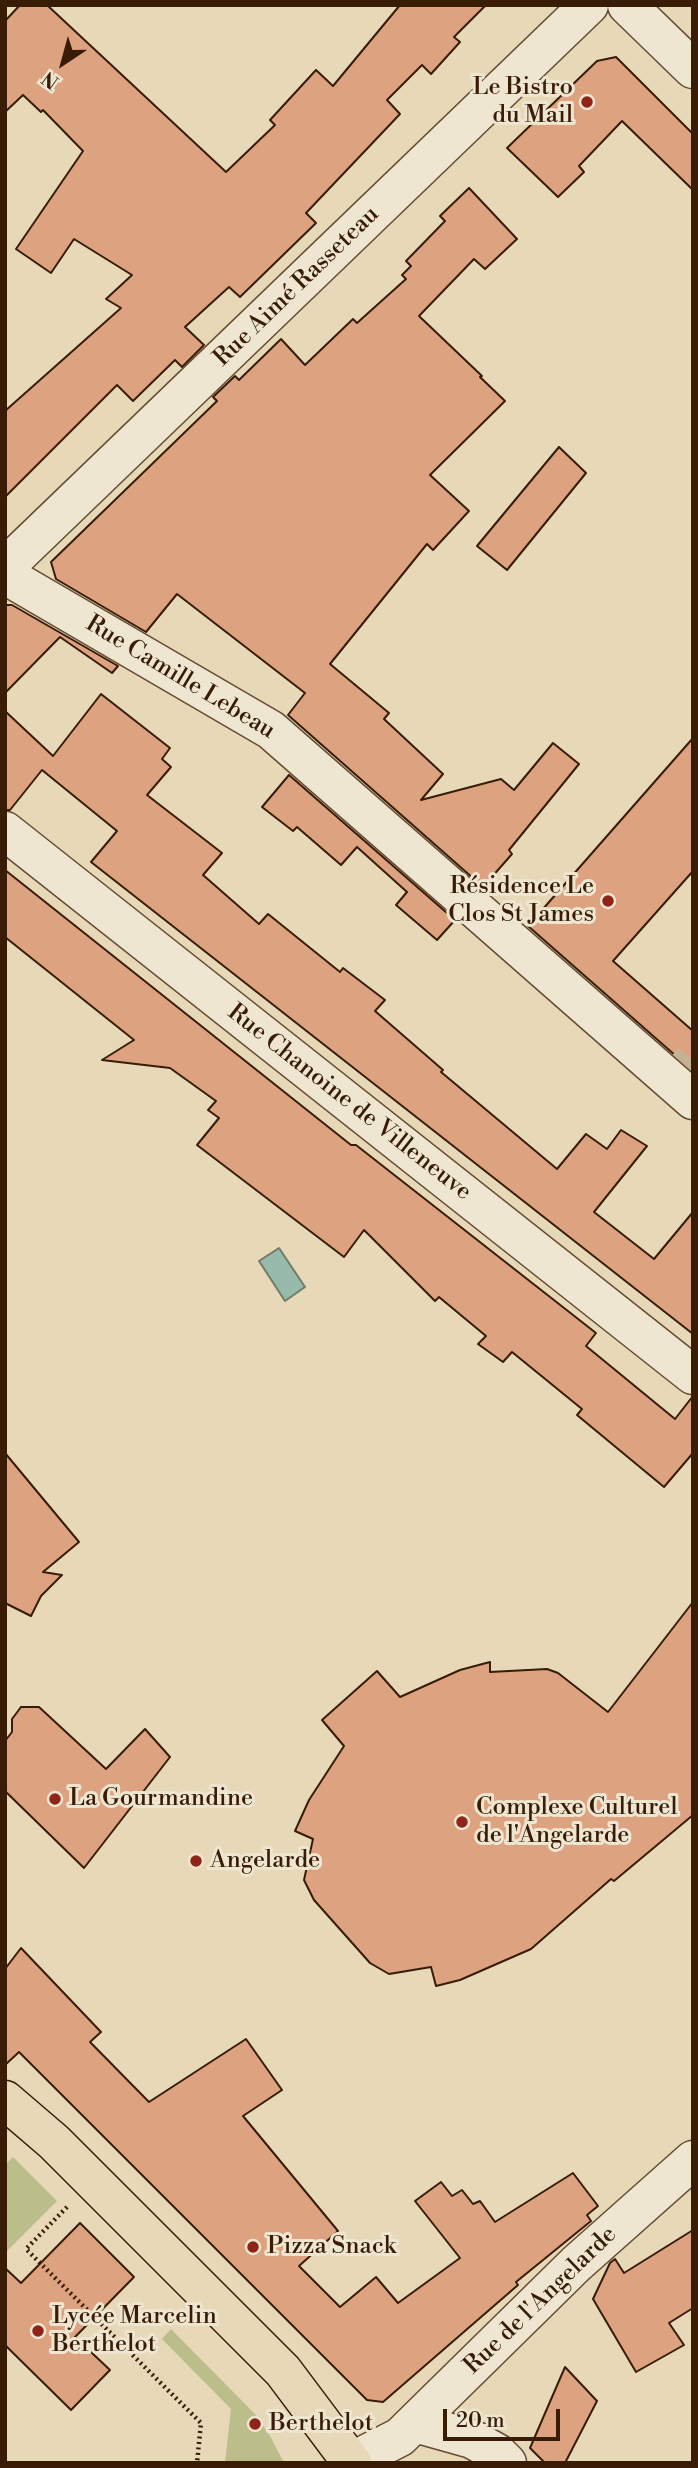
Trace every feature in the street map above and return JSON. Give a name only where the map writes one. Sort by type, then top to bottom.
[{"type":"main road","points":[[5,2100],[54,2142],[283,2371],[353,2462]]},
{"type":"street","name":"Rue Aimé Rasseteau","points":[[5,567],[589,5]]},
{"type":"street","points":[[627,5],[693,69]]},
{"type":"street","name":"Rue Camille Lebeau","points":[[5,575],[271,730],[683,1084]]},
{"type":"street","name":"Rue Chanoine de Villeneuve","points":[[5,831],[693,1375]]},
{"type":"street","name":"Rue de l'Angelarde","points":[[353,2462],[400,2437],[576,2264],[693,2160]]},
{"type":"street","points":[[415,2423],[472,2439],[497,2453],[507,2463]]},
{"type":"path","points":[[93,2181],[26,2249],[201,2423],[197,2463]]},
{"type":"green space","points":[[13,2157],[57,2201],[5,2253],[5,2165]]},
{"type":"green space","points":[[171,2329],[255,2414],[284,2463],[225,2463],[231,2409],[162,2339]]},
{"type":"shaded area","points":[[279,1248],[305,1287],[285,1301],[259,1261]]},
{"type":"building","points":[[20,5],[47,5],[226,172],[275,125],[270,120],[316,70],[333,86],[400,5],[486,5],[454,37],[460,42],[431,74],[422,65],[387,100],[400,114],[306,213],[316,223],[240,297],[229,287],[185,327],[204,345],[182,367],[175,360],[133,401],[117,385],[5,497],[5,411],[121,308],[106,299],[132,275],[74,239],[51,273],[16,249],[83,151],[43,110],[41,112],[23,95],[5,112],[5,21]]},
{"type":"building","points":[[616,57],[693,134],[693,190],[622,121],[579,166],[584,172],[558,197],[507,148],[597,61]]},
{"type":"building","points":[[469,188],[517,239],[485,269],[474,259],[419,316],[505,401],[430,475],[469,511],[433,550],[427,544],[330,664],[389,713],[384,719],[443,774],[421,800],[501,779],[514,790],[553,743],[579,764],[509,850],[512,854],[483,887],[288,715],[305,693],[177,594],[146,632],[56,579],[51,562],[217,401],[213,397],[235,376],[239,380],[281,339],[305,365],[353,319],[357,323],[406,279],[402,275],[411,266],[406,261],[445,221],[440,216]]},
{"type":"building","points":[[559,447],[586,473],[507,570],[477,546]]},
{"type":"building","points":[[5,605],[12,605],[118,666],[112,673],[60,637],[5,693]]},
{"type":"building","points":[[101,694],[170,748],[162,759],[171,767],[147,795],[222,853],[203,875],[259,924],[268,914],[340,972],[343,968],[385,1000],[375,1011],[443,1070],[441,1072],[557,1169],[586,1134],[607,1149],[621,1130],[647,1146],[594,1212],[654,1259],[693,1212],[693,1334],[91,862],[117,831],[42,770],[10,810],[5,810],[5,711],[53,756]]},
{"type":"building","name":"Résidence Le Clos St James","points":[[693,738],[693,871],[613,961],[693,1031],[693,1071],[528,926]]},
{"type":"building","points":[[289,775],[455,920],[437,940],[396,905],[407,892],[357,847],[341,865],[297,827],[293,831],[262,807]]},
{"type":"building","points":[[5,870],[351,1145],[356,1145],[596,1333],[586,1346],[675,1419],[693,1396],[693,1453],[664,1487],[577,1415],[582,1409],[512,1352],[503,1362],[478,1344],[486,1336],[439,1297],[435,1301],[364,1230],[344,1257],[197,1145],[219,1118],[208,1110],[216,1101],[170,1068],[102,1060],[134,1040],[5,937]]},
{"type":"building","points":[[5,1453],[79,1542],[43,1572],[62,1575],[41,1596],[31,1616],[5,1603]]},
{"type":"building","points":[[693,1602],[693,1815],[614,1881],[611,1879],[531,1949],[460,1980],[436,1986],[431,1967],[389,1974],[370,1963],[314,1900],[304,1880],[313,1839],[295,1831],[309,1800],[344,1746],[322,1720],[377,1671],[400,1697],[460,1670],[490,1662],[490,1672],[547,1669],[558,1673],[608,1712]]},
{"type":"building","points":[[21,1707],[39,1707],[106,1769],[145,1729],[170,1757],[84,1868],[5,1791],[5,1741],[12,1732],[12,1719]]},
{"type":"building","points":[[21,1948],[101,2032],[90,2042],[149,2102],[246,2039],[282,2090],[243,2116],[338,2231],[299,2266],[340,2307],[376,2277],[398,2303],[460,2258],[415,2201],[441,2182],[452,2196],[462,2190],[473,2204],[480,2201],[495,2222],[573,2173],[598,2206],[587,2215],[591,2221],[516,2282],[518,2285],[383,2402],[367,2400],[19,2052],[5,2065],[5,1969]]},
{"type":"building","points":[[80,2223],[134,2277],[75,2337],[110,2370],[71,2410],[5,2345],[5,2268],[21,2283]]},
{"type":"building","points":[[693,2230],[693,2308],[669,2323],[684,2345],[636,2372],[593,2299],[610,2263],[615,2259],[624,2273]]},
{"type":"building","points":[[565,2367],[597,2401],[565,2463],[545,2463],[530,2448]]},
{"type":"tunnel","points":[[684,1071],[693,1060]]},
{"type":"place","name":"Le Bistro du Mail","points":[[587,102]]},
{"type":"place","name":"Résidence Le Clos St James","points":[[608,901]]},
{"type":"place","name":"La Gourmandine","points":[[55,1799]]},
{"type":"place","name":"Complexe Culturel de l'Angelarde","points":[[462,1822]]},
{"type":"place","name":"Angelarde","points":[[196,1861]]},
{"type":"place","name":"Pizza Snack","points":[[253,2247]]},
{"type":"place","name":"Lycée Marcelin Berthelot","points":[[38,2331]]},
{"type":"place","name":"Berthelot","points":[[255,2424]]}]
